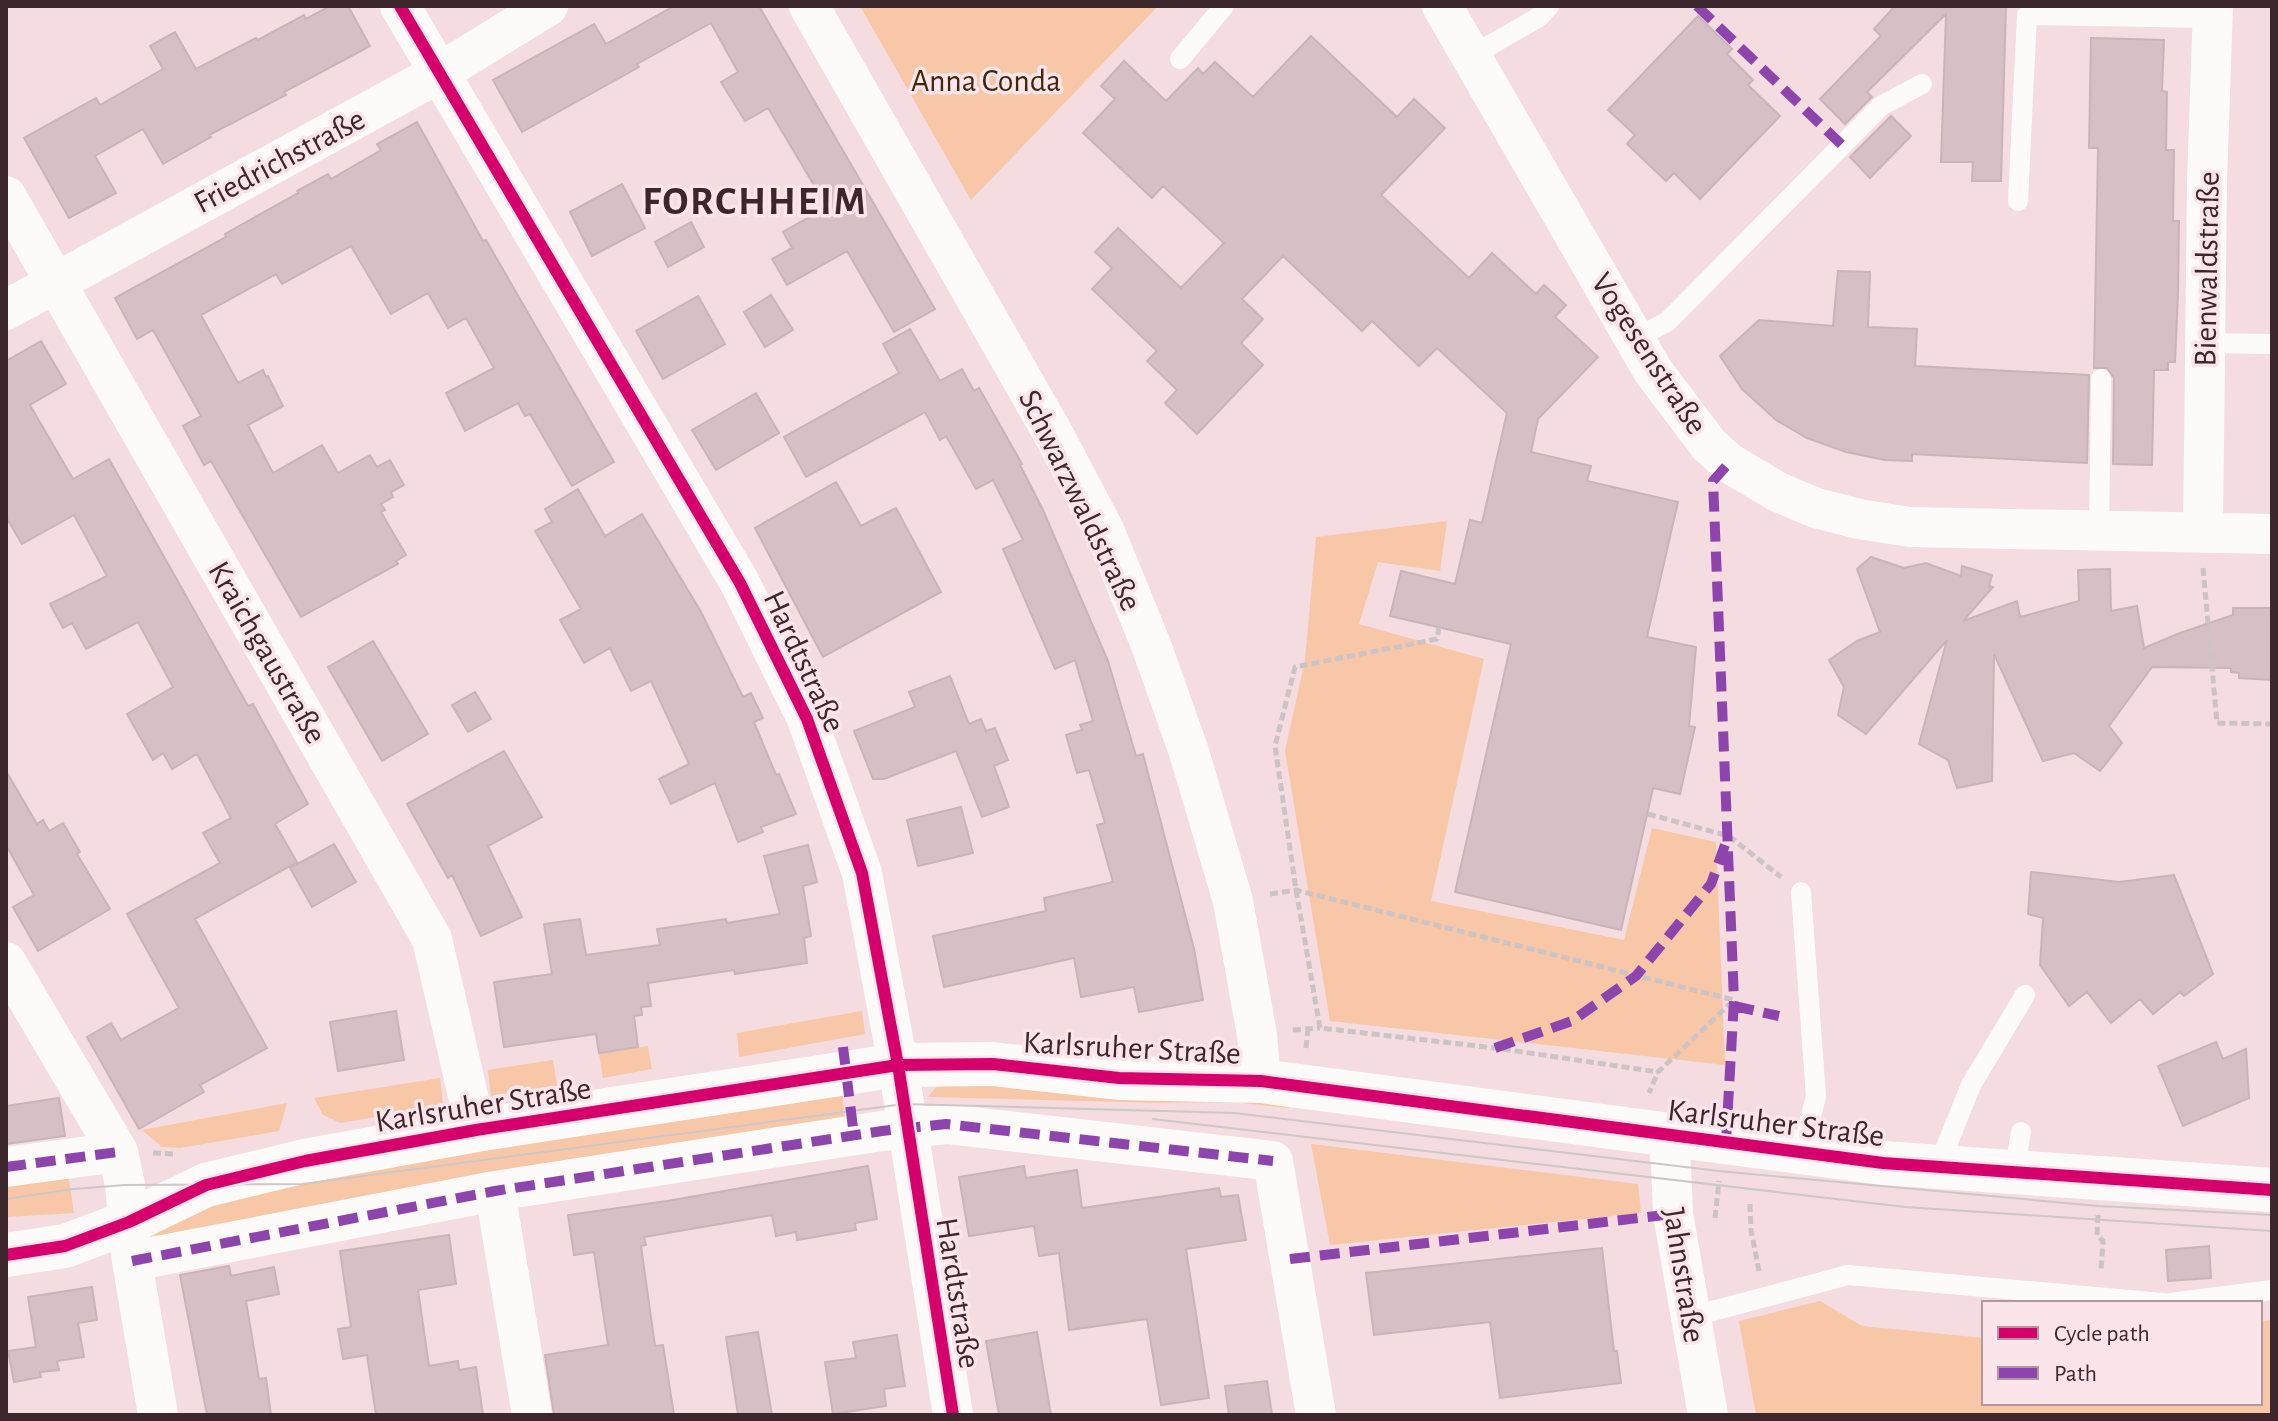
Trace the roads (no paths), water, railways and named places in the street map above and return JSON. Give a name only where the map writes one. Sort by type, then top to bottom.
[{"type":"street","name":"Hardtstraße","points":[[400,6],[740,583],[807,719],[862,873],[898,1065],[953,1415]]},
{"type":"street","name":"Friedrichstraße","points":[[6,310],[439,73],[548,6]]},
{"type":"street","name":"Schwarzwaldstraße","points":[[809,6],[1055,437],[1105,532],[1151,645],[1189,752],[1233,901],[1257,1035],[1261,1081]]},
{"type":"street","name":"Vogesenstraße","points":[[1442,6],[1634,339],[1677,405],[1709,445],[1729,463],[1778,492],[1816,508],[1910,527],[2272,534]]},
{"type":"street","name":"Bienwaldstraße","points":[[2201,533],[2212,12]]},
{"type":"street","name":"Kraichgaustraße","points":[[6,196],[432,939],[476,1130]]},
{"type":"street","points":[[6,962],[118,1152],[158,1415]]},
{"type":"street","name":"Karlsruher Straße","points":[[130,1241],[182,1195],[226,1178],[476,1130],[898,1065],[993,1064],[1119,1078],[1261,1081],[1883,1163],[1938,1167],[2017,1152],[2099,1178],[2272,1190]]},
{"type":"street","name":"Karlsruher Straße","points":[[6,1255],[495,1191],[946,1124],[1273,1161],[1316,1415]]},
{"type":"street","name":"Jahnstraße","points":[[1650,1132],[1671,1165],[1673,1214],[1708,1415]]},
{"type":"street","points":[[6,1167],[118,1152]]},
{"type":"street","points":[[495,1191],[532,1415]]},
{"type":"lane","points":[[1180,59],[1224,6]]},
{"type":"lane","points":[[1473,55],[1539,17],[1549,6]]},
{"type":"lane","points":[[2018,201],[2027,15],[2212,12]]},
{"type":"lane","points":[[1634,339],[1667,322],[1881,106],[1922,84]]},
{"type":"lane","points":[[2205,343],[2272,344]]},
{"type":"lane","points":[[2099,530],[2101,379]]},
{"type":"lane","points":[[1801,892],[1816,1096],[1802,1152]]},
{"type":"lane","points":[[1938,1167],[1971,1085],[2025,995]]},
{"type":"lane","points":[[1690,1317],[1848,1275],[2132,1301]]},
{"type":"lane","points":[[2186,1301],[2272,1290]]},
{"type":"tram line","points":[[6,1199],[125,1185],[303,1184],[904,1104],[1234,1113],[1719,1171],[2098,1206],[2272,1215]]},
{"type":"tram line","points":[[1153,1119],[1905,1207],[2272,1231]]},
{"type":"district","name":"FORCHHEIM","points":[[755,200]]},
{"type":"park label","name":"Anna Conda","points":[[986,80]]}]
